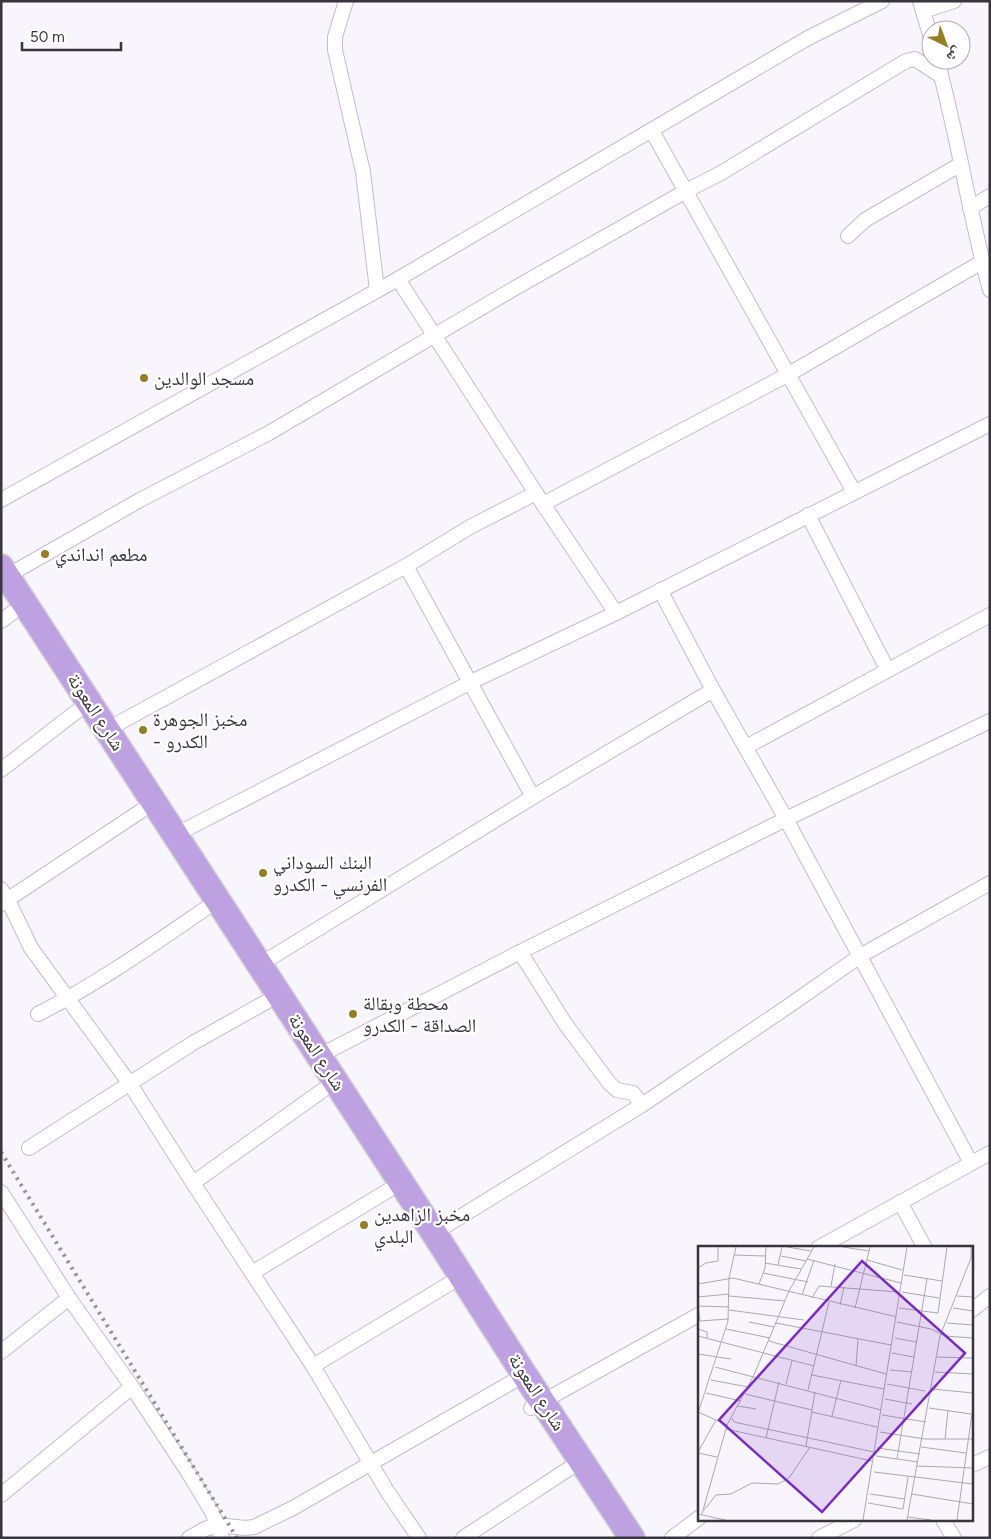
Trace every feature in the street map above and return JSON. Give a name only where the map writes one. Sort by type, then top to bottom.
[{"type":"highway","name":"شارع المعونة","points":[[5,594],[76,712],[323,1090],[365,1140],[434,1233],[537,1405],[570,1468],[614,1538]]},
{"type":"highway","name":"شارع المعونة","points":[[5,594],[108,730],[319,1056],[365,1140],[389,1190],[449,1284],[514,1381],[537,1405],[632,1538]]},
{"type":"street","points":[[346,1],[335,37],[335,50],[363,172],[377,290]]},
{"type":"street","points":[[1,500],[398,279],[808,38],[882,1]]},
{"type":"street","points":[[926,20],[922,6],[954,1]]},
{"type":"street","points":[[5,594],[148,496],[270,433],[686,191],[721,173],[909,60],[916,59],[920,61],[941,76]]},
{"type":"street","points":[[940,70],[949,105],[982,262],[990,290]]},
{"type":"street","points":[[652,131],[854,492]]},
{"type":"street","points":[[848,236],[865,220],[961,164]]},
{"type":"street","points":[[970,208],[990,196]]},
{"type":"street","points":[[108,730],[406,566],[470,527],[540,498],[789,374],[982,262]]},
{"type":"street","points":[[398,279],[616,613]]},
{"type":"street","points":[[175,835],[470,682],[616,613],[990,424]]},
{"type":"street","points":[[808,516],[887,670]]},
{"type":"street","points":[[406,566],[533,797]]},
{"type":"street","points":[[660,590],[713,690],[786,819],[971,1163]]},
{"type":"street","points":[[746,747],[990,614]]},
{"type":"street","points":[[259,965],[533,797],[713,690]]},
{"type":"street","points":[[1,770],[76,712]]},
{"type":"street","points":[[319,1056],[520,952],[786,819],[990,721]]},
{"type":"street","points":[[141,811],[4,898],[31,948],[130,1084],[313,1366],[392,1499],[419,1538]]},
{"type":"street","points":[[434,1233],[642,1105],[860,956],[990,883]]},
{"type":"street","points":[[38,1014],[68,999],[205,909]]},
{"type":"street","points":[[520,952],[575,1038],[610,1084],[617,1090],[633,1093],[642,1105]]},
{"type":"street","points":[[29,1148],[193,1044],[266,1002]]},
{"type":"street","points":[[193,1183],[323,1090]]},
{"type":"street","points":[[822,1246],[990,1153]]},
{"type":"street","points":[[252,1273],[389,1190]]},
{"type":"street","points":[[2,1194],[69,1298],[132,1387],[188,1472],[212,1512],[220,1531]]},
{"type":"street","points":[[900,1202],[924,1246]]},
{"type":"street","points":[[313,1366],[449,1284]]},
{"type":"street","points":[[974,1308],[990,1296]]},
{"type":"street","points":[[1,1352],[69,1298]]},
{"type":"street","points":[[537,1405],[698,1315]]},
{"type":"street","points":[[189,1538],[205,1529],[220,1531],[254,1527],[294,1508],[514,1381]]},
{"type":"street","points":[[1,1494],[132,1387]]},
{"type":"street","points":[[974,1464],[990,1457]]},
{"type":"street","points":[[463,1538],[570,1468]]},
{"type":"street","points":[[672,1538],[698,1518]]},
{"type":"street","points":[[819,1538],[850,1522]]},
{"type":"street","points":[[944,1522],[954,1538]]},
{"type":"railway","points":[[1,1152],[237,1538]]},
{"type":"place","name":"مسجد الوالدين","points":[[144,378]]},
{"type":"place","name":"مطعم انداندي","points":[[45,554]]},
{"type":"place","name":"مخبز الجوهرة - الكدرو","points":[[143,730]]},
{"type":"place","name":"البنك السوداني الفرنسي - الكدرو","points":[[263,873]]},
{"type":"place","name":"محطة وبقالة الصداقة - الكدرو","points":[[353,1014]]},
{"type":"place","name":"مخبز الزاهدين البلدي","points":[[364,1225]]}]
